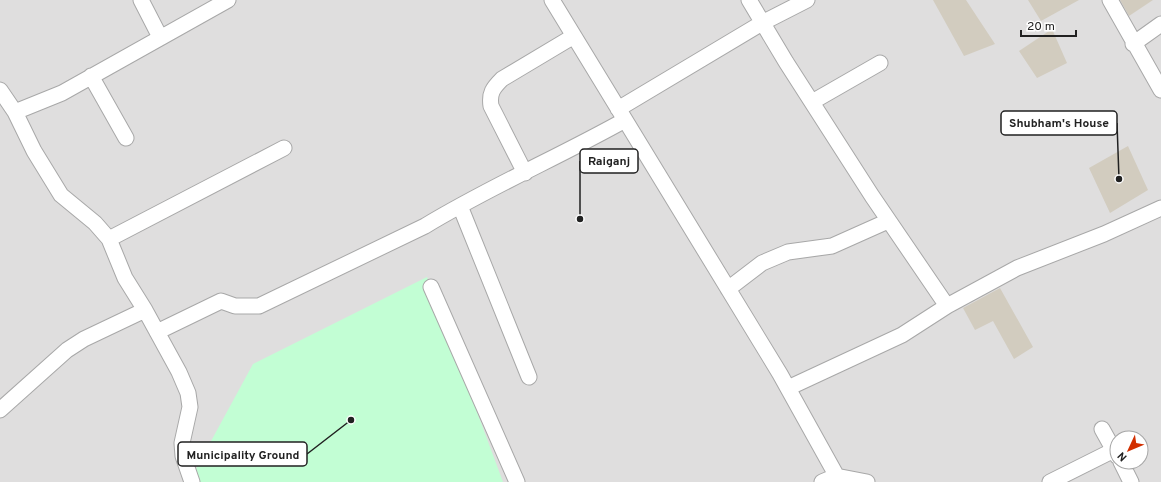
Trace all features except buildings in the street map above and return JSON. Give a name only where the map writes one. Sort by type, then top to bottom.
[{"type":"street","points":[[141,0],[160,37]]},
{"type":"street","points":[[15,112],[62,93],[228,0]]},
{"type":"street","points":[[552,0],[788,388],[838,479]]},
{"type":"street","points":[[749,0],[762,23],[888,221],[947,306]]},
{"type":"street","points":[[157,332],[222,301],[234,306],[259,306],[425,226],[460,206],[525,173],[622,114],[762,23],[807,0]]},
{"type":"street","points":[[1110,0],[1133,44],[1161,90]]},
{"type":"street","points":[[1133,44],[1161,24]]},
{"type":"street","points":[[525,173],[491,106],[489,96],[493,88],[502,79],[574,36]]},
{"type":"street","points":[[812,102],[880,63]]},
{"type":"street","points":[[91,76],[126,138]]},
{"type":"street","points":[[0,90],[15,112],[34,151],[61,195],[95,223],[109,239],[125,278],[146,310],[179,372],[188,393],[190,407],[182,443],[182,456],[192,482]]},
{"type":"street","points":[[109,239],[284,148]]},
{"type":"street","points":[[460,206],[529,376]]},
{"type":"street","points":[[788,388],[902,335],[947,306],[1017,268],[1104,234],[1161,208]]},
{"type":"street","points":[[728,289],[762,263],[788,252],[832,246],[888,221]]},
{"type":"street","points":[[431,287],[516,482]]},
{"type":"street","points":[[0,410],[67,350],[84,339],[146,310]]},
{"type":"street","points":[[1102,429],[1109,442]]},
{"type":"street","points":[[1050,482],[1109,459]]},
{"type":"street","points":[[1125,470],[1131,482]]},
{"type":"street","points":[[822,482],[838,479],[866,482]]},
{"type":"shaded area","points":[[0,0],[1161,0],[1161,482],[0,482]]},
{"type":"green space","points":[[427,277],[503,482],[195,482],[192,476],[253,364]]},
{"type":"place","name":"Shubham's House","points":[[1119,179]]},
{"type":"place","name":"Raiganj","points":[[580,219]]},
{"type":"place","name":"Municipality Ground","points":[[351,420]]}]
